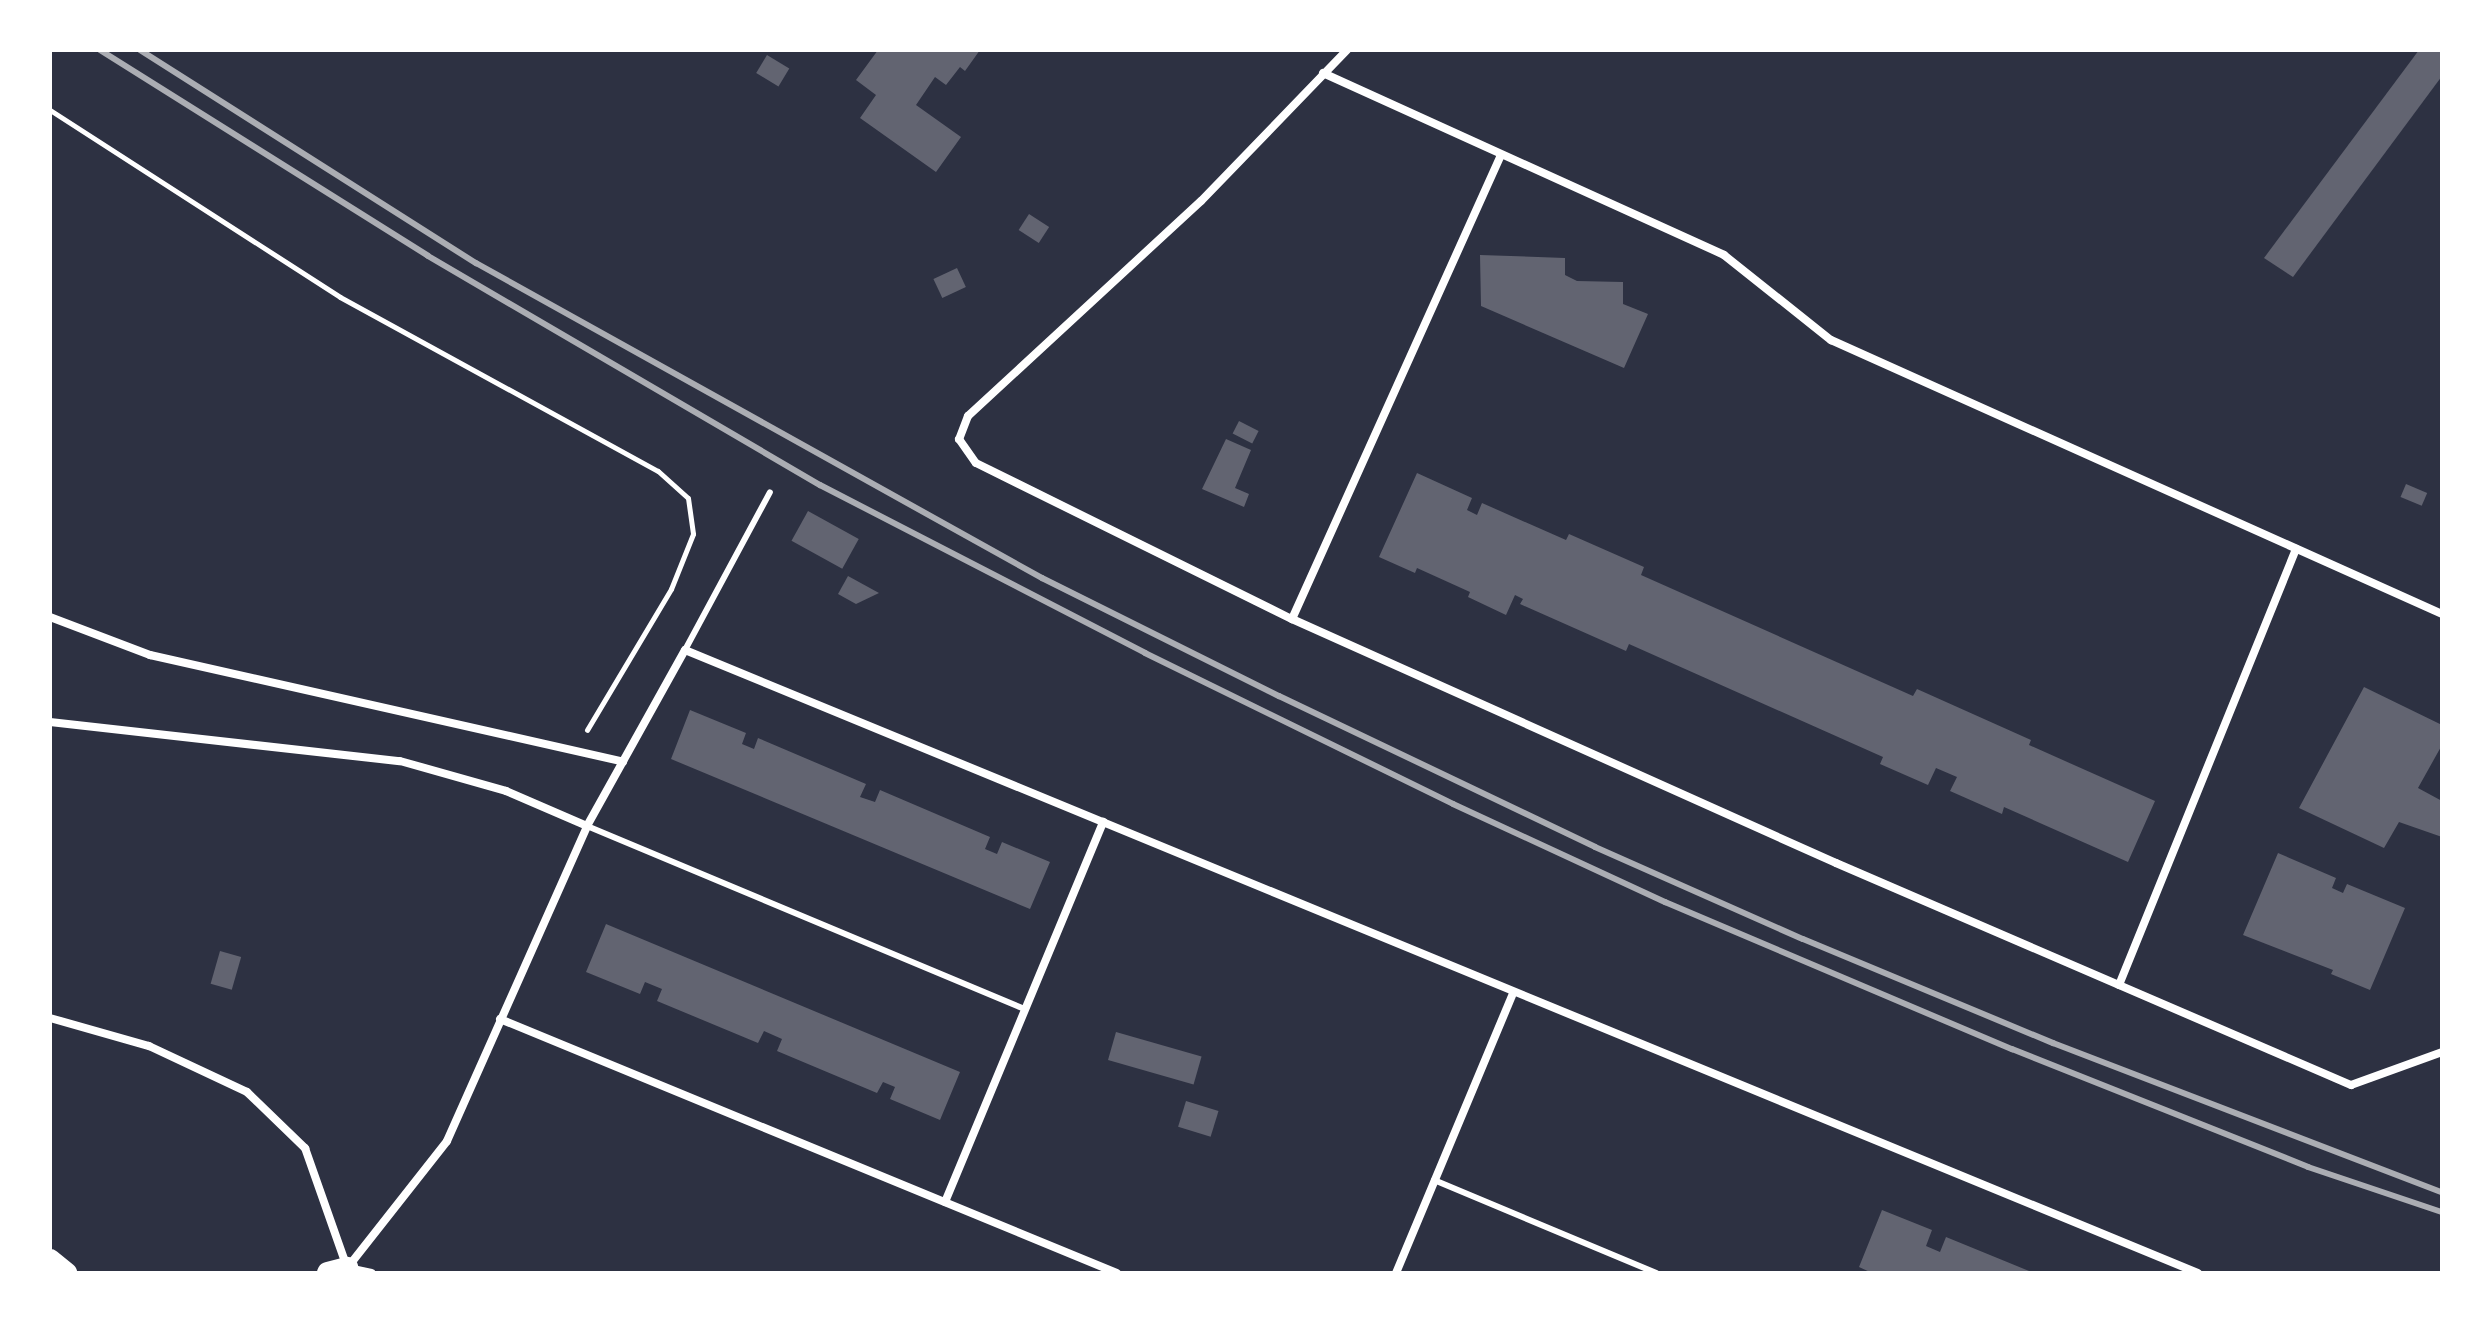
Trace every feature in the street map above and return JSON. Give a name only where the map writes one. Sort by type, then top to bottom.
[{"type":"highway","points":[[50,1260],[66,1273]]},
{"type":"street","points":[[1347,50],[1201,201],[968,416],[959,439],[976,463],[1292,619],[1836,863],[2351,1085],[2442,1052]]},
{"type":"street","points":[[1323,73],[1724,255],[1831,340],[2442,614]]},
{"type":"street","points":[[1292,619],[1501,155]]},
{"type":"street","points":[[2119,985],[2296,549]]},
{"type":"street","points":[[50,617],[150,655],[623,762]]},
{"type":"street","points":[[338,1271],[447,1141],[587,826],[685,650],[2174,1270],[2198,1273]]},
{"type":"street","points":[[50,722],[400,761],[506,791],[587,826]]},
{"type":"street","points":[[945,1202],[1103,822]]},
{"type":"street","points":[[1396,1273],[1513,993]]},
{"type":"street","points":[[50,1018],[149,1046],[247,1092],[305,1148],[338,1271]]},
{"type":"street","points":[[500,1019],[1117,1273]]},
{"type":"street","points":[[338,1271],[371,1273]]},
{"type":"lane","points":[[685,650],[770,492]]},
{"type":"lane","points":[[587,826],[1025,1009]]},
{"type":"lane","points":[[1434,1180],[1656,1273]]},
{"type":"path","points":[[50,110],[340,297],[658,471],[688,498],[693,534],[671,589],[575,752]]},
{"type":"building","points":[[878,50],[980,50],[965,71],[960,67],[946,85],[935,77],[916,105],[961,137],[936,172],[860,118],[876,95],[856,80]]},
{"type":"building","points":[[2419,50],[2442,50],[2442,76],[2293,277],[2264,258]]},
{"type":"building","points":[[767,55],[789,68],[778,86],[756,73]]},
{"type":"building","points":[[1029,214],[1049,227],[1039,243],[1019,230]]},
{"type":"building","points":[[1480,255],[1565,258],[1565,275],[1577,281],[1623,282],[1623,304],[1648,314],[1624,368],[1481,306]]},
{"type":"building","points":[[957,268],[966,287],[942,298],[933,279]]},
{"type":"building","points":[[1239,421],[1259,431],[1252,443],[1233,433]]},
{"type":"building","points":[[1226,439],[1251,450],[1235,488],[1249,494],[1244,507],[1202,489]]},
{"type":"building","points":[[1417,473],[1472,498],[1467,510],[1477,515],[1482,503],[1566,540],[1569,534],[1644,567],[1641,575],[1913,696],[1917,689],[2031,740],[2029,745],[2155,801],[2128,862],[2004,807],[2002,814],[1950,791],[1957,777],[1936,768],[1928,785],[1880,764],[1883,757],[1629,644],[1626,651],[1520,604],[1523,599],[1515,595],[1506,615],[1468,597],[1470,592],[1417,568],[1415,573],[1379,557]]},
{"type":"building","points":[[2406,484],[2427,493],[2422,506],[2401,497]]},
{"type":"building","points":[[808,511],[859,539],[842,569],[792,541]]},
{"type":"building","points":[[848,576],[879,593],[856,604],[838,594]]},
{"type":"building","points":[[2364,687],[2442,725],[2442,745],[2418,788],[2442,801],[2442,837],[2399,822],[2384,848],[2299,808]]},
{"type":"building","points":[[690,710],[746,733],[742,744],[754,749],[758,738],[866,784],[860,797],[875,802],[880,790],[990,837],[985,849],[997,854],[1002,842],[1050,862],[1030,909],[671,759]]},
{"type":"building","points":[[2278,853],[2336,878],[2332,888],[2343,893],[2347,884],[2405,908],[2370,990],[2331,974],[2333,970],[2243,935]]},
{"type":"building","points":[[606,924],[960,1072],[940,1120],[890,1099],[895,1087],[883,1082],[877,1093],[777,1051],[782,1039],[764,1031],[758,1043],[657,1001],[662,989],[645,982],[640,994],[586,972]]},
{"type":"building","points":[[220,951],[241,957],[232,990],[211,984]]},
{"type":"building","points":[[1116,1032],[1202,1057],[1194,1084],[1108,1060]]},
{"type":"building","points":[[1186,1101],[1219,1111],[1211,1137],[1178,1127]]},
{"type":"building","points":[[1882,1210],[1932,1230],[1926,1246],[1940,1252],[1946,1237],[2034,1273],[1872,1273],[1859,1267]]},
{"type":"railway","points":[[100,50],[428,256],[820,485],[1145,653],[1453,804],[1665,902],[2012,1049],[2308,1167],[2442,1212]]},
{"type":"railway","points":[[140,50],[476,263],[1042,578],[1279,696],[1595,847],[1803,939],[2053,1043],[2442,1192]]}]
